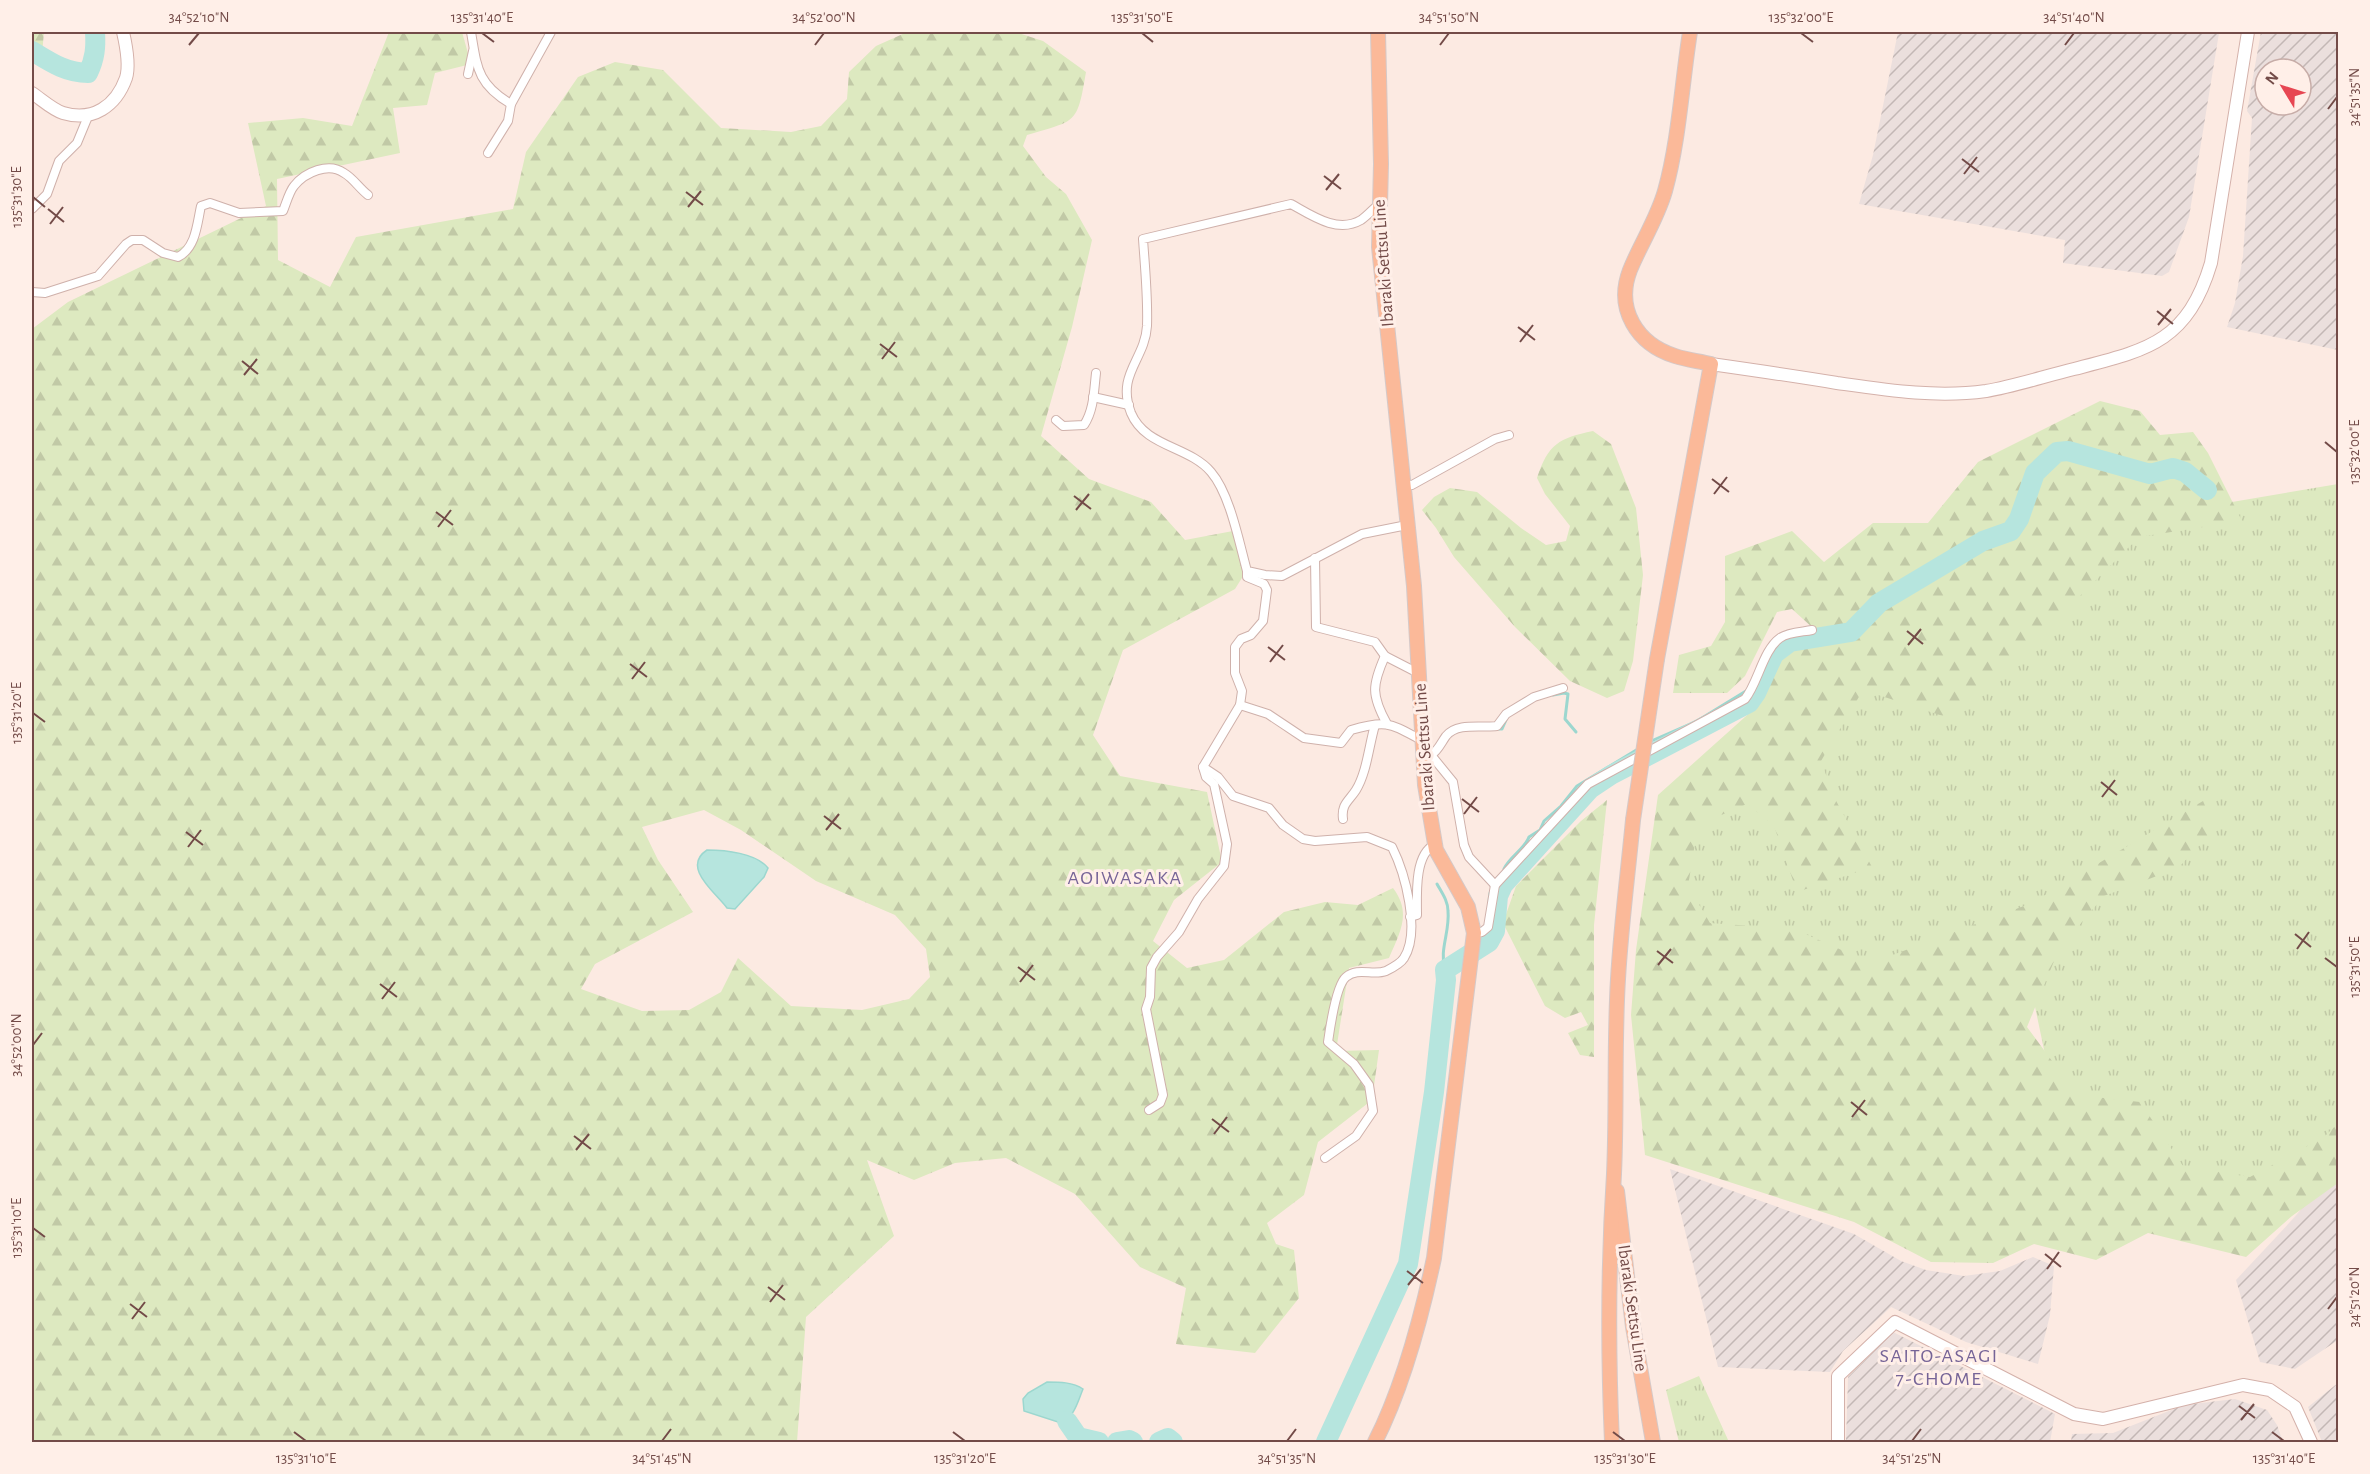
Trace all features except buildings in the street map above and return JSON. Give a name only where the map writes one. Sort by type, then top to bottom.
[{"type":"main road","name":"Ibaraki Settsu Line","points":[[1375,1443],[1395,1395],[1426,1297],[1434,1258],[1473,945],[1468,907],[1440,861],[1434,845],[1425,785],[1431,758],[1423,741],[1414,586],[1379,247],[1378,205],[1381,164],[1378,32]]},
{"type":"main road","points":[[1690,32],[1669,175],[1656,218],[1630,270],[1625,298],[1628,316],[1633,325],[1653,345],[1675,356],[1711,364]]},
{"type":"main road","name":"Ibaraki Settsu Line","points":[[1612,1443],[1609,1366],[1610,1207],[1614,1174],[1618,977],[1633,820],[1657,659],[1711,364]]},
{"type":"main road","name":"Ibaraki Settsu Line","points":[[1614,1174],[1633,1327],[1653,1443]]},
{"type":"street","points":[[32,93],[62,113],[81,116],[95,113],[112,103],[126,76],[126,47],[123,32]]},
{"type":"street","points":[[471,32],[479,73],[494,94],[511,104]]},
{"type":"street","points":[[488,153],[508,121],[511,104],[551,32]]},
{"type":"street","points":[[1711,364],[1901,393],[1942,394],[1986,391],[2125,356],[2151,346],[2172,331],[2190,310],[2203,289],[2211,263],[2248,32]]},
{"type":"street","points":[[468,74],[474,49]]},
{"type":"street","points":[[32,209],[47,194],[59,161],[77,143],[89,114]]},
{"type":"street","points":[[32,291],[45,293],[98,276],[132,240],[143,240],[163,253],[178,257],[185,253],[193,242],[201,206],[210,203],[240,213],[283,212],[294,186],[309,173],[329,167],[346,173],[357,187],[368,195]]},
{"type":"street","points":[[1149,1110],[1160,1103],[1163,1095],[1146,1009],[1150,997],[1150,968],[1179,933],[1198,899],[1224,866],[1227,844],[1214,784],[1206,777],[1203,766],[1240,705],[1242,691],[1235,673],[1234,647],[1241,639],[1251,635],[1263,621],[1267,590],[1264,584],[1247,577],[1224,495],[1211,472],[1187,453],[1148,436],[1132,415],[1125,388],[1147,329],[1143,239],[1292,204],[1318,219],[1344,226],[1361,220],[1378,205]]},
{"type":"street","points":[[1056,420],[1063,426],[1084,425],[1088,419],[1096,373]]},
{"type":"street","points":[[1093,397],[1129,405]]},
{"type":"street","points":[[1405,485],[1412,485],[1495,439],[1509,435]]},
{"type":"street","points":[[1247,571],[1282,576],[1362,534],[1407,525]]},
{"type":"street","points":[[1316,558],[1316,627],[1375,642],[1385,656],[1420,674]]},
{"type":"street","points":[[1473,945],[1488,927],[1496,885],[1588,784],[1745,699],[1775,642],[1785,635],[1812,630]]},
{"type":"street","points":[[1385,656],[1375,678],[1374,687],[1379,709],[1387,724]]},
{"type":"street","points":[[1496,885],[1469,857],[1464,845],[1454,785],[1431,758],[1446,735],[1454,730],[1473,726],[1497,726],[1506,714],[1533,697],[1563,688]]},
{"type":"street","points":[[1240,705],[1268,714],[1304,738],[1341,743],[1351,729],[1387,724],[1399,727],[1423,741]]},
{"type":"street","points":[[1343,819],[1342,808],[1356,789],[1371,751],[1375,725]]},
{"type":"street","points":[[1203,766],[1218,777],[1233,796],[1269,808],[1282,825],[1303,839],[1315,841],[1367,837],[1392,847],[1401,865],[1407,886],[1410,917],[1407,952],[1403,961],[1384,972],[1353,972],[1344,978],[1331,1015],[1328,1042],[1354,1064],[1369,1085],[1373,1111],[1356,1136],[1325,1158]]},
{"type":"street","points":[[1410,917],[1417,915],[1417,879],[1428,850],[1434,845]]},
{"type":"street","points":[[1838,1443],[1838,1376],[1895,1323],[2074,1414],[2088,1417],[2103,1419],[2243,1385],[2270,1390],[2295,1407],[2311,1443]]},
{"type":"shaded area","points":[[1898,32],[2232,32],[2232,34],[2219,33],[2189,217],[2169,272],[2162,276],[2063,263],[2065,240],[1859,204],[1873,155]]},
{"type":"shaded area","points":[[2261,32],[2338,32],[2338,350],[2227,327],[2235,303],[2243,256],[2252,118],[2247,111],[2253,77],[2253,117],[2313,117],[2313,57],[2257,57]]},
{"type":"shaded area","points":[[1670,1169],[1854,1234],[1901,1261],[1926,1270],[1964,1276],[2000,1271],[2033,1257],[2054,1266],[2050,1315],[2038,1364],[1966,1342],[1891,1307],[1843,1351],[1830,1372],[1718,1367]]},
{"type":"shaded area","points":[[2338,1174],[2338,1340],[2295,1369],[2260,1362],[2236,1280],[2330,1179]]},
{"type":"shaded area","points":[[1893,1332],[2055,1414],[2050,1442],[1846,1442],[1848,1377]]},
{"type":"shaded area","points":[[2338,1383],[2338,1442],[2322,1442],[2308,1407]]},
{"type":"shaded area","points":[[2235,1399],[2267,1410],[2277,1425],[2283,1442],[2071,1442],[2072,1434],[2113,1433],[2184,1405]]},
{"type":"green space","points":[[32,32],[44,32],[42,54],[32,60]]},
{"type":"green space","points":[[389,32],[462,32],[471,64],[435,73],[427,105],[393,108],[400,153],[277,179],[278,260],[330,287],[356,237],[513,209],[526,152],[578,77],[615,62],[663,70],[721,128],[791,132],[821,126],[847,99],[849,72],[876,46],[905,33],[1015,32],[1043,41],[1086,72],[1080,102],[1072,118],[1056,126],[1027,135],[1023,146],[1046,177],[1066,194],[1092,240],[1072,327],[1041,436],[1089,479],[1151,502],[1185,540],[1233,531],[1245,573],[1235,589],[1123,650],[1093,735],[1120,776],[1207,792],[1222,862],[1174,900],[1153,941],[1187,968],[1224,960],[1284,912],[1325,902],[1358,905],[1393,888],[1402,906],[1400,931],[1389,958],[1349,968],[1336,1051],[1379,1050],[1372,1100],[1318,1142],[1304,1195],[1267,1223],[1276,1244],[1294,1250],[1299,1298],[1255,1353],[1176,1344],[1186,1288],[1140,1267],[1075,1194],[1006,1158],[955,1163],[914,1180],[867,1160],[894,1236],[806,1317],[797,1442],[32,1442],[32,329],[68,302],[266,206],[248,123],[303,118],[352,126]],"holes":[[[704,810],[741,830],[816,881],[895,915],[926,949],[930,977],[909,999],[862,1010],[791,1006],[738,958],[721,992],[689,1010],[642,1011],[581,989],[595,964],[693,912],[658,860],[642,827]]]},
{"type":"green space","points":[[2100,401],[2140,411],[2160,435],[2193,432],[2208,453],[2242,521],[2139,537],[1989,687],[1946,717],[1863,690],[1821,761],[1834,797],[1872,867],[1797,892],[1774,826],[1747,804],[1698,825],[1688,886],[1710,923],[1794,929],[1871,963],[2032,903],[2203,801],[2215,829],[2178,868],[2104,896],[2059,949],[2027,1027],[2077,1095],[2140,1102],[2183,1166],[2250,1177],[2324,1137],[2338,1123],[2338,1183],[2292,1216],[2246,1257],[2148,1233],[2096,1260],[2034,1244],[1993,1263],[1931,1262],[1854,1222],[1645,1155],[1631,1015],[1636,950],[1658,795],[1755,708],[1776,658],[1814,629],[1792,609],[1777,612],[1745,676],[1727,693],[1673,693],[1679,655],[1711,646],[1725,622],[1725,556],[1792,531],[1824,562],[1873,523],[1928,523],[1978,462]]},
{"type":"green space","points":[[1593,431],[1611,444],[1636,508],[1643,575],[1633,661],[1624,691],[1607,698],[1570,681],[1515,627],[1454,557],[1422,510],[1434,497],[1450,488],[1477,492],[1546,545],[1566,541],[1570,526],[1545,494],[1537,478],[1546,457],[1556,444]]},
{"type":"green space","points":[[2338,484],[2338,1138],[2215,1213],[2056,1107],[2020,935],[1840,993],[1723,978],[1670,899],[1714,763],[2034,559],[2232,502]]},
{"type":"green space","points":[[1607,800],[1594,925],[1594,1057],[1580,1055],[1568,1033],[1588,1025],[1581,1012],[1565,1018],[1545,1006],[1503,923],[1516,886],[1581,821]]},
{"type":"green space","points":[[1699,1376],[1729,1442],[1679,1442],[1666,1390]]},
{"type":"water","points":[[707,850],[748,856],[768,868],[764,877],[735,909],[727,908],[699,872],[697,864]]},
{"type":"water","points":[[1047,1382],[1061,1382],[1083,1389],[1072,1413],[1061,1423],[1024,1411],[1023,1399],[1028,1393]]},
{"type":"waterway","points":[[32,51],[65,69],[88,73],[94,53],[95,32]]},
{"type":"waterway","points":[[1326,1442],[1408,1264],[1434,1092],[1446,980],[1445,970],[1489,942],[1495,931],[1498,896],[1503,885],[1590,789],[1611,775],[1749,703],[1774,654],[1790,642],[1851,632],[1879,603],[1983,541],[2011,531],[2019,519],[2035,473],[2057,452],[2068,451],[2150,474],[2173,468],[2185,472],[2207,490]]},
{"type":"waterway","points":[[1649,742],[1697,721],[1746,691]]},
{"type":"waterway","points":[[1553,695],[1568,694],[1565,719],[1576,732]]},
{"type":"waterway","points":[[1497,729],[1502,729],[1506,720]]},
{"type":"waterway","points":[[1504,869],[1529,837],[1540,830],[1544,821],[1561,806],[1577,786],[1638,749]]},
{"type":"waterway","points":[[1437,884],[1448,907],[1448,926],[1443,955],[1445,970]]},
{"type":"waterway","points":[[1067,1421],[1078,1437],[1099,1442]]},
{"type":"waterway","points":[[1159,1442],[1168,1438],[1173,1442]]},
{"type":"waterway","points":[[1117,1442],[1129,1440],[1133,1442]]},
{"type":"district","name":"AOIWASAKA","points":[[1125,878]]},
{"type":"district","name":"SAITO-ASAGI 7-CHOME","points":[[1939,1368]]}]
